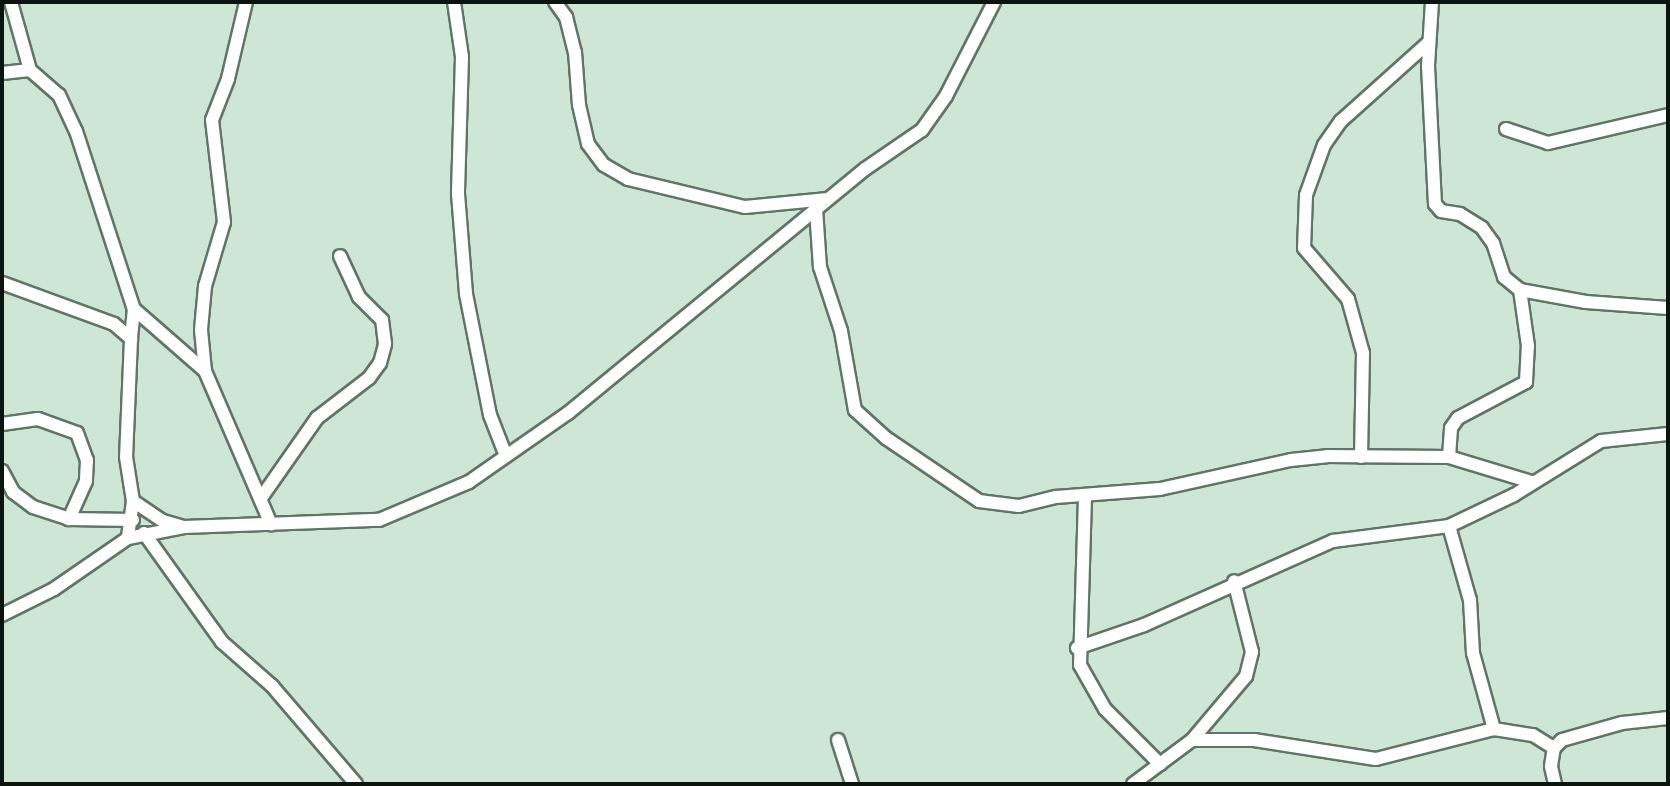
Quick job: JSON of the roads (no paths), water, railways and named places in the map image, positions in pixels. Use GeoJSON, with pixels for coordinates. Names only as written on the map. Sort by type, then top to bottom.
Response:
{"type":"FeatureCollection","features":[{"type":"Feature","properties":{"kind":"street"},"geometry":{"type":"LineString","coordinates":[[11,2],[30,70],[59,95],[76,131],[134,309],[126,457],[133,520],[128,538]]}},
{"type":"Feature","properties":{"kind":"street"},"geometry":{"type":"LineString","coordinates":[[246,2],[228,79],[212,120],[223,222],[205,286],[201,330],[205,371],[230,438],[261,498],[271,524]]}},
{"type":"Feature","properties":{"kind":"street"},"geometry":{"type":"LineString","coordinates":[[454,2],[462,57],[458,194],[466,294],[490,415],[506,456]]}},
{"type":"Feature","properties":{"kind":"street"},"geometry":{"type":"LineString","coordinates":[[555,2],[566,17],[575,52],[579,105],[589,144],[604,165],[628,179],[745,207],[828,199]]}},
{"type":"Feature","properties":{"kind":"street"},"geometry":{"type":"LineString","coordinates":[[2,615],[54,589],[128,538],[184,527],[379,520],[469,482],[568,413],[828,199],[922,130],[946,96],[994,2]]}},
{"type":"Feature","properties":{"kind":"street"},"geometry":{"type":"LineString","coordinates":[[1432,2],[1429,42],[1435,204],[1441,211],[1460,214],[1482,228],[1493,243],[1504,276],[1520,290],[1586,302],[1668,309]]}},
{"type":"Feature","properties":{"kind":"street"},"geometry":{"type":"LineString","coordinates":[[1361,457],[1363,353],[1348,299],[1304,248],[1306,195],[1324,145],[1341,121],[1429,42]]}},
{"type":"Feature","properties":{"kind":"street"},"geometry":{"type":"LineString","coordinates":[[2,74],[30,70]]}},
{"type":"Feature","properties":{"kind":"street"},"geometry":{"type":"LineString","coordinates":[[1506,129],[1548,143],[1668,116]]}},
{"type":"Feature","properties":{"kind":"street"},"geometry":{"type":"LineString","coordinates":[[816,209],[820,267],[841,331],[855,410],[886,438],[979,501],[1019,506],[1056,497],[1085,497],[1160,489],[1291,460],[1361,457],[1449,457],[1532,482]]}},
{"type":"Feature","properties":{"kind":"street"},"geometry":{"type":"LineString","coordinates":[[261,498],[317,418],[369,378],[380,363],[385,344],[382,320],[359,297],[340,256]]}},
{"type":"Feature","properties":{"kind":"street"},"geometry":{"type":"LineString","coordinates":[[2,284],[114,324],[131,340]]}},
{"type":"Feature","properties":{"kind":"street"},"geometry":{"type":"LineString","coordinates":[[1449,457],[1451,428],[1458,418],[1526,382],[1528,346],[1520,290]]}},
{"type":"Feature","properties":{"kind":"street"},"geometry":{"type":"LineString","coordinates":[[134,309],[205,371]]}},
{"type":"Feature","properties":{"kind":"street"},"geometry":{"type":"LineString","coordinates":[[2,424],[38,419],[77,433],[87,460],[86,481],[69,519]]}},
{"type":"Feature","properties":{"kind":"street"},"geometry":{"type":"LineString","coordinates":[[1077,648],[1144,625],[1234,581],[1285,565],[1333,541],[1449,526],[1532,482],[1601,441],[1668,434]]}},
{"type":"Feature","properties":{"kind":"street"},"geometry":{"type":"LineString","coordinates":[[2,471],[13,492],[33,507],[69,519],[133,520]]}},
{"type":"Feature","properties":{"kind":"street"},"geometry":{"type":"LineString","coordinates":[[1085,497],[1077,648],[1080,665],[1097,699],[1160,764]]}},
{"type":"Feature","properties":{"kind":"street"},"geometry":{"type":"LineString","coordinates":[[133,501],[163,521],[184,527]]}},
{"type":"Feature","properties":{"kind":"street"},"geometry":{"type":"LineString","coordinates":[[1449,526],[1470,600],[1473,653],[1494,729]]}},
{"type":"Feature","properties":{"kind":"street"},"geometry":{"type":"LineString","coordinates":[[144,534],[222,642],[272,686],[356,784]]}},
{"type":"Feature","properties":{"kind":"street"},"geometry":{"type":"LineString","coordinates":[[1133,784],[1192,740],[1252,663],[1234,581]]}},
{"type":"Feature","properties":{"kind":"street"},"geometry":{"type":"LineString","coordinates":[[1555,784],[1551,766],[1554,748],[1562,740],[1622,723],[1668,718]]}},
{"type":"Feature","properties":{"kind":"street"},"geometry":{"type":"LineString","coordinates":[[1192,740],[1254,740],[1376,760],[1494,729],[1533,735],[1554,748]]}},
{"type":"Feature","properties":{"kind":"street"},"geometry":{"type":"LineString","coordinates":[[838,740],[852,784]]}}]}
